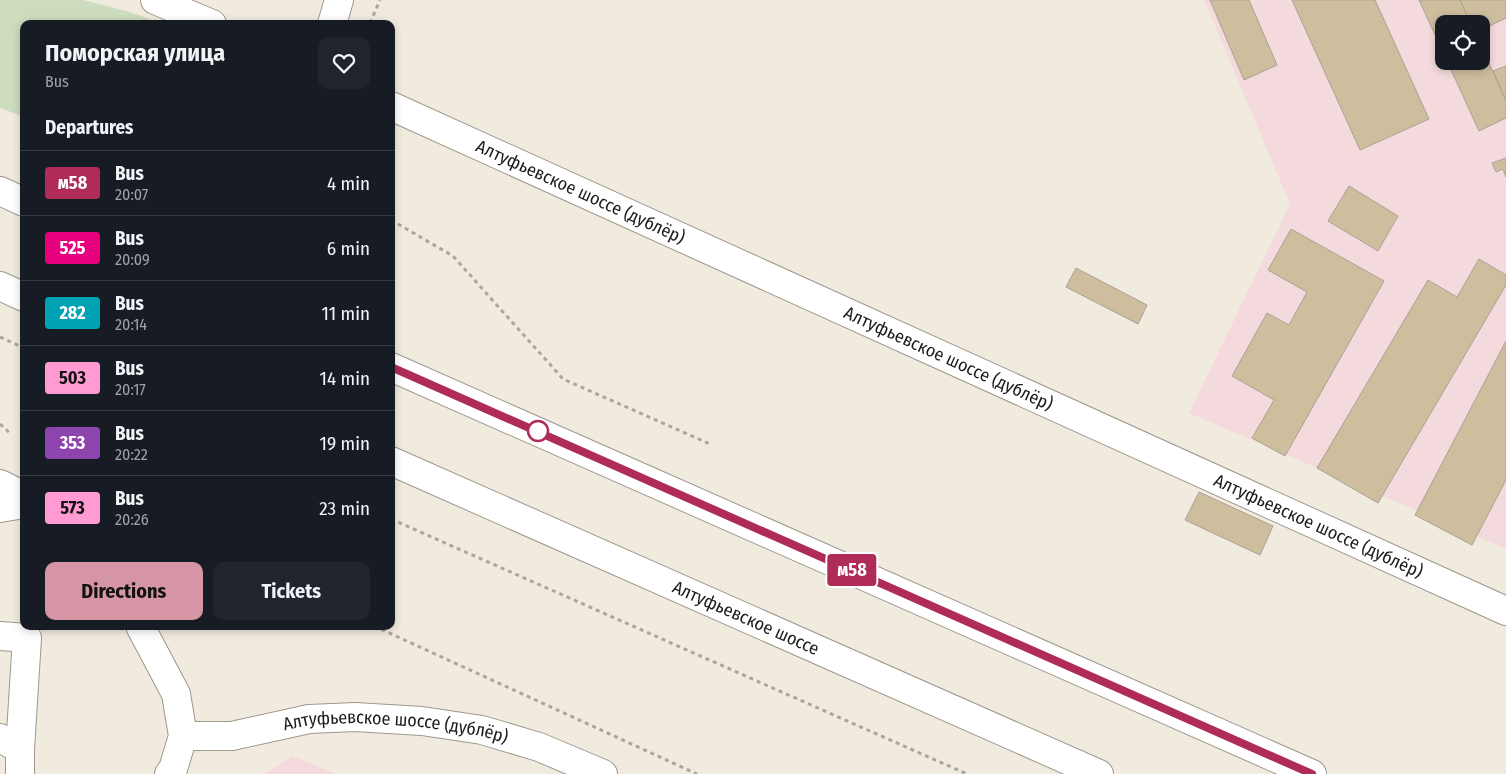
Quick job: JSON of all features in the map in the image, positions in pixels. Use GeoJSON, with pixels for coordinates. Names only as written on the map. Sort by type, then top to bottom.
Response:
{"type":"FeatureCollection","features":[{"type":"Feature","properties":{"kind":"main road"},"geometry":{"type":"LineString","coordinates":[[155,0],[200,20]]}},
{"type":"Feature","properties":{"kind":"main road"},"geometry":{"type":"LineString","coordinates":[[333,20],[339,0]]}},
{"type":"Feature","properties":{"kind":"main road","name":"Алтуфьевское шоссе (дублёр)"},"geometry":{"type":"LineString","coordinates":[[395,108],[1506,611]]}},
{"type":"Feature","properties":{"kind":"main road"},"geometry":{"type":"LineString","coordinates":[[0,191],[20,200]]}},
{"type":"Feature","properties":{"kind":"main road"},"geometry":{"type":"LineString","coordinates":[[0,286],[20,295]]}},
{"type":"Feature","properties":{"kind":"main road"},"geometry":{"type":"LineString","coordinates":[[395,369],[1312,774]]}},
{"type":"Feature","properties":{"kind":"main road","name":"Алтуфьевское шоссе"},"geometry":{"type":"LineString","coordinates":[[395,463],[1099,774]]}},
{"type":"Feature","properties":{"kind":"main road"},"geometry":{"type":"LineString","coordinates":[[0,484],[20,494]]}},
{"type":"Feature","properties":{"kind":"main road"},"geometry":{"type":"LineString","coordinates":[[0,508],[20,505]]}},
{"type":"Feature","properties":{"kind":"main road"},"geometry":{"type":"LineString","coordinates":[[142,630],[176,694],[183,736],[173,769],[169,774]]}},
{"type":"Feature","properties":{"kind":"main road"},"geometry":{"type":"LineString","coordinates":[[0,636],[27,638],[13,753]]}},
{"type":"Feature","properties":{"kind":"main road","name":"Алтуфьевское шоссе (дублёр)"},"geometry":{"type":"LineString","coordinates":[[183,736],[232,736],[309,719],[355,717],[422,721],[491,733],[539,747],[603,774]]}},
{"type":"Feature","properties":{"kind":"path"},"geometry":{"type":"LineString","coordinates":[[372,20],[380,0]]}},
{"type":"Feature","properties":{"kind":"path"},"geometry":{"type":"LineString","coordinates":[[395,222],[453,256],[563,379],[710,444]]}},
{"type":"Feature","properties":{"kind":"path"},"geometry":{"type":"LineString","coordinates":[[0,337],[20,346]]}},
{"type":"Feature","properties":{"kind":"path"},"geometry":{"type":"LineString","coordinates":[[0,424],[11,434]]}},
{"type":"Feature","properties":{"kind":"path"},"geometry":{"type":"LineString","coordinates":[[395,521],[967,774]]}},
{"type":"Feature","properties":{"kind":"path"},"geometry":{"type":"LineString","coordinates":[[383,630],[697,774]]}},
{"type":"Feature","properties":{"kind":"shaded area"},"geometry":{"type":"Polygon","coordinates":[[[1204,0],[1506,0],[1506,549],[1189,413],[1290,204],[1204,0]]]}},
{"type":"Feature","properties":{"kind":"shaded area"},"geometry":{"type":"Polygon","coordinates":[[[292,756],[336,774],[265,774],[292,756]]]}},
{"type":"Feature","properties":{"kind":"green space"},"geometry":{"type":"Polygon","coordinates":[[[0,0],[83,0],[130,12],[152,20],[20,20],[20,116],[0,108],[0,0]]]}},
{"type":"Feature","properties":{"kind":"building"},"geometry":{"type":"Polygon","coordinates":[[[1210,0],[1249,0],[1277,65],[1244,80],[1210,0]]]}},
{"type":"Feature","properties":{"kind":"building"},"geometry":{"type":"Polygon","coordinates":[[[1292,0],[1375,0],[1429,119],[1360,150],[1292,0]]]}},
{"type":"Feature","properties":{"kind":"building"},"geometry":{"type":"Polygon","coordinates":[[[1419,0],[1460,0],[1467,15],[1435,15],[1435,35],[1419,0]]]}},
{"type":"Feature","properties":{"kind":"building"},"geometry":{"type":"Polygon","coordinates":[[[1460,0],[1506,0],[1506,18],[1490,26],[1490,15],[1467,15],[1460,0]]]}},
{"type":"Feature","properties":{"kind":"building"},"geometry":{"type":"Polygon","coordinates":[[[1490,65],[1506,100],[1506,118],[1479,131],[1451,70],[1490,70],[1490,65]]]}},
{"type":"Feature","properties":{"kind":"building"},"geometry":{"type":"Polygon","coordinates":[[[1506,66],[1506,100],[1493,71],[1506,66]]]}},
{"type":"Feature","properties":{"kind":"building"},"geometry":{"type":"Polygon","coordinates":[[[1506,158],[1506,177],[1503,169],[1496,172],[1492,163],[1506,158]]]}},
{"type":"Feature","properties":{"kind":"building"},"geometry":{"type":"Polygon","coordinates":[[[1349,186],[1398,216],[1378,251],[1328,221],[1349,186]]]}},
{"type":"Feature","properties":{"kind":"building"},"geometry":{"type":"Polygon","coordinates":[[[1291,229],[1384,281],[1285,456],[1252,438],[1274,400],[1232,376],[1267,313],[1289,325],[1307,292],[1268,270],[1291,229]]]}},
{"type":"Feature","properties":{"kind":"building"},"geometry":{"type":"Polygon","coordinates":[[[1479,259],[1506,275],[1506,285],[1378,503],[1317,468],[1428,280],[1457,297],[1479,259]]]}},
{"type":"Feature","properties":{"kind":"building"},"geometry":{"type":"Polygon","coordinates":[[[1076,268],[1147,305],[1138,324],[1066,287],[1076,268]]]}},
{"type":"Feature","properties":{"kind":"building"},"geometry":{"type":"Polygon","coordinates":[[[1506,341],[1506,480],[1472,545],[1415,515],[1506,341]]]}},
{"type":"Feature","properties":{"kind":"building"},"geometry":{"type":"Polygon","coordinates":[[[1199,492],[1273,526],[1260,555],[1185,520],[1199,492]]]}},
{"type":"Feature","properties":{"kind":"bus line","name":"м58"},"geometry":{"type":"LineString","coordinates":[[395,369],[1312,774]]}}]}
